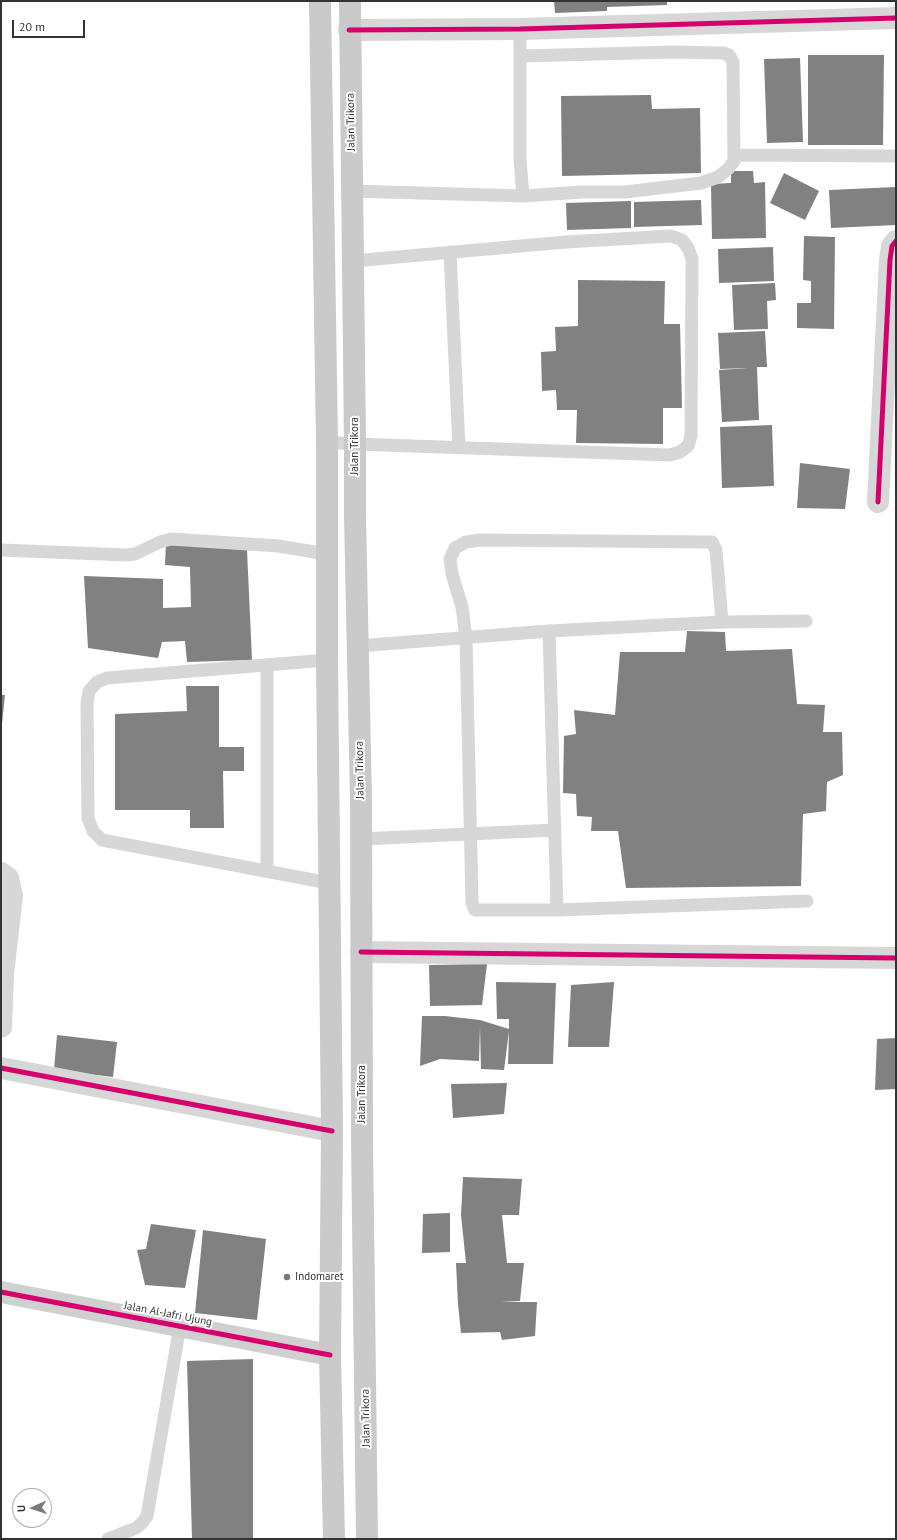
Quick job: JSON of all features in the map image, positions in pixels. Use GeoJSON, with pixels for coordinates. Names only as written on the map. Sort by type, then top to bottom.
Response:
{"type":"FeatureCollection","features":[{"type":"Feature","properties":{"kind":"main road"},"geometry":{"type":"LineString","coordinates":[[320,1],[327,442],[327,660],[332,1131],[330,1355],[334,1539]]}},
{"type":"Feature","properties":{"kind":"main road","name":"Jalan Trikora"},"geometry":{"type":"LineString","coordinates":[[350,1],[349,30],[355,516],[361,839],[367,1539]]}},
{"type":"Feature","properties":{"kind":"street"},"geometry":{"type":"LineString","coordinates":[[349,30],[520,29],[884,13]]}},
{"type":"Feature","properties":{"kind":"street"},"geometry":{"type":"LineString","coordinates":[[878,502],[890,260],[892,246],[896,241]]}},
{"type":"Feature","properties":{"kind":"street"},"geometry":{"type":"LineString","coordinates":[[1,873],[8,878],[12,896],[3,974],[1,1027]]}},
{"type":"Feature","properties":{"kind":"street"},"geometry":{"type":"LineString","coordinates":[[362,952],[896,958]]}},
{"type":"Feature","properties":{"kind":"street"},"geometry":{"type":"LineString","coordinates":[[1,1068],[332,1131]]}},
{"type":"Feature","properties":{"kind":"street","name":"Jalan Al-Jafri Ujung"},"geometry":{"type":"LineString","coordinates":[[1,1292],[330,1355]]}},
{"type":"Feature","properties":{"kind":"lane"},"geometry":{"type":"LineString","coordinates":[[520,29],[520,160],[523,196]]}},
{"type":"Feature","properties":{"kind":"lane"},"geometry":{"type":"LineString","coordinates":[[351,191],[523,196],[582,192],[625,192],[700,183],[718,177],[728,169],[734,161],[733,62],[729,55],[723,53],[674,52],[520,56]]}},
{"type":"Feature","properties":{"kind":"lane"},"geometry":{"type":"LineString","coordinates":[[735,155],[896,156]]}},
{"type":"Feature","properties":{"kind":"lane"},"geometry":{"type":"LineString","coordinates":[[327,442],[670,455],[680,452],[688,446],[691,436],[692,259],[688,248],[682,240],[672,236],[566,242],[353,261]]}},
{"type":"Feature","properties":{"kind":"lane"},"geometry":{"type":"LineString","coordinates":[[450,252],[459,448]]}},
{"type":"Feature","properties":{"kind":"lane"},"geometry":{"type":"LineString","coordinates":[[1,550],[126,556],[135,554],[160,542],[171,539],[278,546],[327,554]]}},
{"type":"Feature","properties":{"kind":"lane"},"geometry":{"type":"LineString","coordinates":[[722,622],[716,550],[712,542],[480,540],[466,542],[455,548],[450,559],[452,574],[462,608],[466,638],[472,903],[475,910],[557,910],[807,901]]}},
{"type":"Feature","properties":{"kind":"lane"},"geometry":{"type":"LineString","coordinates":[[358,646],[549,631],[722,622],[806,621]]}},
{"type":"Feature","properties":{"kind":"lane"},"geometry":{"type":"LineString","coordinates":[[549,631],[557,910]]}},
{"type":"Feature","properties":{"kind":"lane"},"geometry":{"type":"LineString","coordinates":[[327,660],[107,678],[97,682],[89,691],[87,704],[88,818],[92,831],[102,840],[329,883]]}},
{"type":"Feature","properties":{"kind":"lane"},"geometry":{"type":"LineString","coordinates":[[267,665],[267,871]]}},
{"type":"Feature","properties":{"kind":"lane"},"geometry":{"type":"LineString","coordinates":[[361,839],[555,830]]}},
{"type":"Feature","properties":{"kind":"lane"},"geometry":{"type":"LineString","coordinates":[[108,1539],[136,1528],[147,1516],[180,1326]]}},
{"type":"Feature","properties":{"kind":"building"},"geometry":{"type":"Polygon","coordinates":[[[554,1],[667,1],[667,5],[607,7],[607,11],[555,13],[554,1]]]}},
{"type":"Feature","properties":{"kind":"building"},"geometry":{"type":"Polygon","coordinates":[[[808,55],[884,55],[883,145],[808,145],[808,55]]]}},
{"type":"Feature","properties":{"kind":"building"},"geometry":{"type":"Polygon","coordinates":[[[800,58],[803,142],[767,143],[764,59],[800,58]]]}},
{"type":"Feature","properties":{"kind":"building"},"geometry":{"type":"Polygon","coordinates":[[[651,95],[652,109],[700,108],[701,173],[562,176],[561,96],[651,95]]]}},
{"type":"Feature","properties":{"kind":"building"},"geometry":{"type":"Polygon","coordinates":[[[731,171],[753,171],[754,183],[765,182],[766,238],[712,239],[711,184],[731,183],[731,171]]]}},
{"type":"Feature","properties":{"kind":"building"},"geometry":{"type":"Polygon","coordinates":[[[784,173],[819,191],[805,220],[770,203],[784,173]]]}},
{"type":"Feature","properties":{"kind":"building"},"geometry":{"type":"Polygon","coordinates":[[[896,187],[896,225],[831,228],[829,190],[896,187]]]}},
{"type":"Feature","properties":{"kind":"building"},"geometry":{"type":"Polygon","coordinates":[[[701,200],[702,225],[634,227],[634,202],[701,200]]]}},
{"type":"Feature","properties":{"kind":"building"},"geometry":{"type":"Polygon","coordinates":[[[631,201],[631,228],[567,230],[566,203],[631,201]]]}},
{"type":"Feature","properties":{"kind":"building"},"geometry":{"type":"Polygon","coordinates":[[[804,236],[835,237],[834,329],[797,328],[797,303],[811,303],[811,281],[803,280],[804,236]]]}},
{"type":"Feature","properties":{"kind":"building"},"geometry":{"type":"Polygon","coordinates":[[[773,247],[774,281],[719,283],[718,249],[773,247]]]}},
{"type":"Feature","properties":{"kind":"building"},"geometry":{"type":"Polygon","coordinates":[[[578,280],[665,281],[664,324],[680,324],[682,408],[663,408],[663,444],[576,443],[577,410],[557,410],[556,390],[542,391],[541,352],[556,351],[555,327],[578,326],[578,280]]]}},
{"type":"Feature","properties":{"kind":"building"},"geometry":{"type":"Polygon","coordinates":[[[775,283],[776,300],[767,301],[768,329],[734,330],[732,285],[775,283]]]}},
{"type":"Feature","properties":{"kind":"building"},"geometry":{"type":"Polygon","coordinates":[[[765,331],[767,367],[757,367],[759,420],[722,422],[719,370],[748,368],[720,369],[718,333],[765,331]]]}},
{"type":"Feature","properties":{"kind":"building"},"geometry":{"type":"Polygon","coordinates":[[[772,425],[774,486],[722,488],[720,427],[772,425]]]}},
{"type":"Feature","properties":{"kind":"building"},"geometry":{"type":"Polygon","coordinates":[[[800,463],[850,469],[845,509],[797,508],[800,463]]]}},
{"type":"Feature","properties":{"kind":"building"},"geometry":{"type":"Polygon","coordinates":[[[166,542],[247,550],[252,660],[187,662],[185,641],[162,642],[158,658],[88,648],[84,576],[163,579],[163,608],[191,607],[190,567],[165,565],[166,542]]]}},
{"type":"Feature","properties":{"kind":"building"},"geometry":{"type":"Polygon","coordinates":[[[687,631],[725,632],[726,651],[792,649],[797,704],[825,705],[823,732],[842,732],[843,775],[827,782],[826,811],[803,814],[801,886],[626,888],[618,831],[591,831],[592,817],[577,816],[576,794],[563,793],[564,736],[576,734],[574,710],[615,715],[620,652],[685,652],[687,631]]]}},
{"type":"Feature","properties":{"kind":"building"},"geometry":{"type":"Polygon","coordinates":[[[186,686],[219,686],[219,747],[244,747],[244,771],[223,771],[224,828],[190,828],[190,810],[115,810],[115,714],[187,711],[186,686]]]}},
{"type":"Feature","properties":{"kind":"building"},"geometry":{"type":"Polygon","coordinates":[[[1,695],[5,695],[2,724],[1,724],[1,695]]]}},
{"type":"Feature","properties":{"kind":"building"},"geometry":{"type":"Polygon","coordinates":[[[487,964],[482,1005],[430,1006],[429,965],[487,964]]]}},
{"type":"Feature","properties":{"kind":"building"},"geometry":{"type":"Polygon","coordinates":[[[496,982],[556,983],[553,1064],[508,1064],[509,1031],[504,1070],[481,1069],[480,1027],[479,1061],[440,1059],[420,1066],[422,1016],[445,1016],[480,1020],[509,1029],[509,1019],[497,1019],[496,982]]]}},
{"type":"Feature","properties":{"kind":"building"},"geometry":{"type":"Polygon","coordinates":[[[614,982],[609,1047],[568,1047],[571,985],[614,982]]]}},
{"type":"Feature","properties":{"kind":"building"},"geometry":{"type":"Polygon","coordinates":[[[57,1035],[117,1042],[113,1077],[54,1070],[57,1035]]]}},
{"type":"Feature","properties":{"kind":"building"},"geometry":{"type":"Polygon","coordinates":[[[896,1038],[896,1089],[875,1090],[877,1039],[896,1038]]]}},
{"type":"Feature","properties":{"kind":"building"},"geometry":{"type":"Polygon","coordinates":[[[507,1083],[504,1114],[453,1118],[451,1084],[507,1083]]]}},
{"type":"Feature","properties":{"kind":"building"},"geometry":{"type":"Polygon","coordinates":[[[463,1177],[522,1179],[519,1215],[502,1215],[507,1263],[524,1263],[520,1301],[501,1302],[537,1302],[535,1336],[502,1340],[500,1332],[461,1333],[456,1263],[466,1263],[461,1215],[463,1177]]]}},
{"type":"Feature","properties":{"kind":"building"},"geometry":{"type":"Polygon","coordinates":[[[450,1213],[450,1252],[422,1253],[423,1214],[450,1213]]]}},
{"type":"Feature","properties":{"kind":"building"},"geometry":{"type":"Polygon","coordinates":[[[151,1224],[196,1230],[185,1288],[145,1285],[137,1250],[146,1249],[151,1224]]]}},
{"type":"Feature","properties":{"kind":"building"},"geometry":{"type":"Polygon","coordinates":[[[203,1230],[266,1239],[257,1320],[195,1313],[203,1230]]]}},
{"type":"Feature","properties":{"kind":"building"},"geometry":{"type":"Polygon","coordinates":[[[253,1359],[253,1539],[192,1539],[187,1361],[253,1359]]]}},
{"type":"Feature","properties":{"kind":"cycle path"},"geometry":{"type":"LineString","coordinates":[[349,30],[520,29],[896,18]]}},
{"type":"Feature","properties":{"kind":"cycle path"},"geometry":{"type":"LineString","coordinates":[[878,502],[890,260],[892,246],[896,241]]}},
{"type":"Feature","properties":{"kind":"cycle path"},"geometry":{"type":"LineString","coordinates":[[361,952],[896,958]]}},
{"type":"Feature","properties":{"kind":"cycle path"},"geometry":{"type":"LineString","coordinates":[[1,1068],[332,1131]]}},
{"type":"Feature","properties":{"kind":"cycle path"},"geometry":{"type":"LineString","coordinates":[[1,1292],[330,1355]]}},
{"type":"Feature","properties":{"kind":"place","name":"Indomaret"},"geometry":{"type":"Point","coordinates":[287,1277]}}]}
